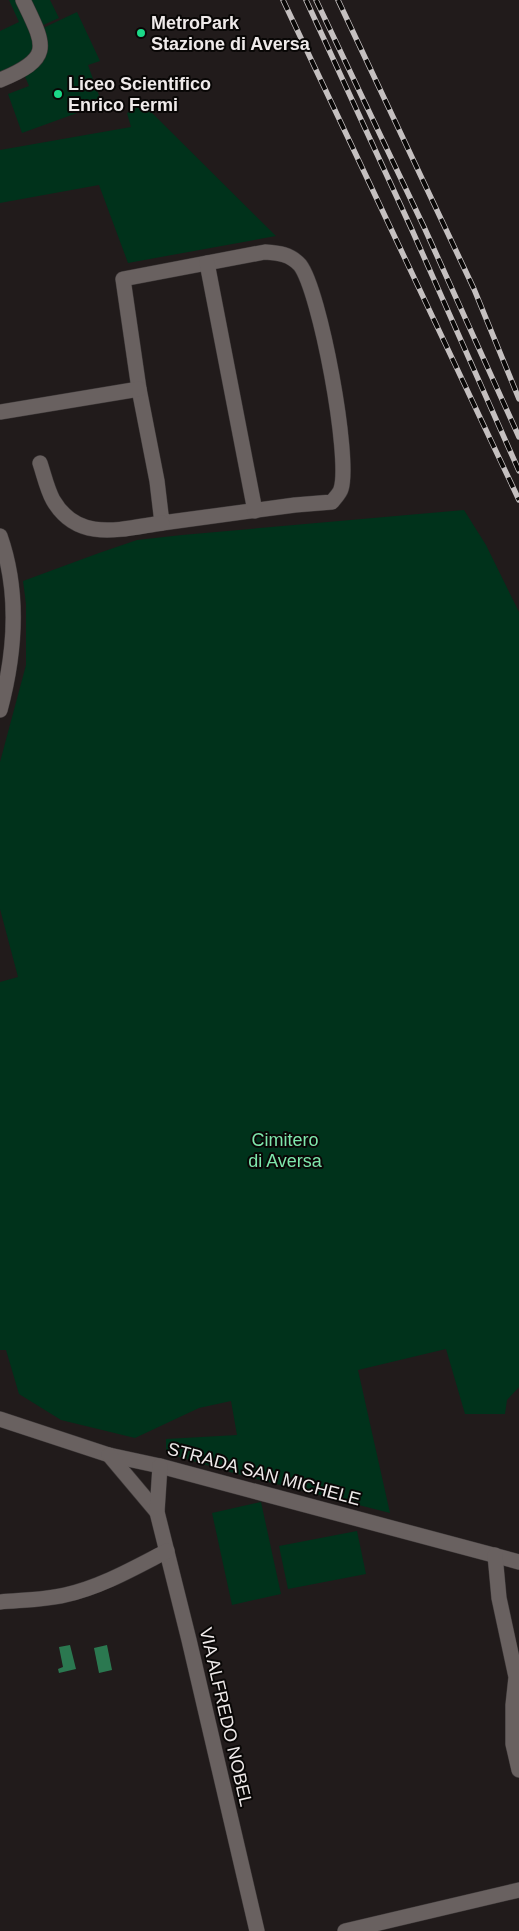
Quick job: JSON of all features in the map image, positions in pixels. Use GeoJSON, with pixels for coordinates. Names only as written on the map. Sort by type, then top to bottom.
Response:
{"type":"FeatureCollection","features":[{"type":"Feature","properties":{"kind":"street"},"geometry":{"type":"LineString","coordinates":[[0,80],[36,60],[40,52],[41,42],[38,33],[22,0]]}},
{"type":"Feature","properties":{"kind":"street"},"geometry":{"type":"LineString","coordinates":[[40,463],[53,500],[70,520],[88,529],[115,530],[295,505],[332,502],[341,490],[344,457],[333,378],[313,296],[300,266],[283,253],[265,252],[123,279],[139,388],[157,481],[162,523]]}},
{"type":"Feature","properties":{"kind":"street"},"geometry":{"type":"LineString","coordinates":[[207,263],[256,511]]}},
{"type":"Feature","properties":{"kind":"street"},"geometry":{"type":"LineString","coordinates":[[0,412],[139,388]]}},
{"type":"Feature","properties":{"kind":"street"},"geometry":{"type":"LineString","coordinates":[[0,536],[14,637],[8,677],[0,710]]}},
{"type":"Feature","properties":{"kind":"street","name":"STRADA SAN MICHELE"},"geometry":{"type":"LineString","coordinates":[[0,1418],[109,1455],[160,1466],[519,1562]]}},
{"type":"Feature","properties":{"kind":"street","name":"VIA ALFREDO NOBEL"},"geometry":{"type":"LineString","coordinates":[[109,1455],[157,1512]]}},
{"type":"Feature","properties":{"kind":"street","name":"VIA ALFREDO NOBEL"},"geometry":{"type":"LineString","coordinates":[[160,1466],[157,1512],[190,1640],[257,1931]]}},
{"type":"Feature","properties":{"kind":"street"},"geometry":{"type":"LineString","coordinates":[[0,1602],[64,1596],[85,1590],[110,1580],[166,1551]]}},
{"type":"Feature","properties":{"kind":"street"},"geometry":{"type":"LineString","coordinates":[[495,1555],[499,1598],[516,1677],[513,1705],[513,1744],[519,1770]]}},
{"type":"Feature","properties":{"kind":"street"},"geometry":{"type":"LineString","coordinates":[[345,1931],[519,1890]]}},
{"type":"Feature","properties":{"kind":"green space"},"geometry":{"type":"Polygon","coordinates":[[[9,0],[19,0],[37,51],[0,76],[0,31],[19,22],[9,0]]]}},
{"type":"Feature","properties":{"kind":"green space"},"geometry":{"type":"Polygon","coordinates":[[[29,0],[50,0],[59,18],[41,26],[29,0]]]}},
{"type":"Feature","properties":{"kind":"green space"},"geometry":{"type":"Polygon","coordinates":[[[77,12],[100,61],[88,65],[102,104],[22,133],[8,94],[29,86],[23,72],[38,62],[39,30],[77,12]]]}},
{"type":"Feature","properties":{"kind":"green space"},"geometry":{"type":"Polygon","coordinates":[[[143,104],[276,236],[128,263],[99,185],[0,203],[0,150],[131,127],[127,113],[143,104]]]}},
{"type":"Feature","properties":{"kind":"green space","name":"Cimitero di Aversa"},"geometry":{"type":"Polygon","coordinates":[[[464,510],[486,545],[519,612],[519,1387],[507,1400],[505,1414],[465,1414],[446,1349],[358,1370],[390,1513],[230,1472],[166,1453],[166,1439],[237,1435],[231,1401],[199,1408],[135,1438],[61,1420],[19,1394],[6,1350],[0,1350],[0,982],[18,977],[0,909],[0,762],[26,665],[26,604],[23,581],[137,540],[464,510]]]}},
{"type":"Feature","properties":{"kind":"green space"},"geometry":{"type":"Polygon","coordinates":[[[261,1502],[281,1594],[232,1605],[212,1513],[261,1502]]]}},
{"type":"Feature","properties":{"kind":"green space"},"geometry":{"type":"Polygon","coordinates":[[[357,1531],[366,1574],[288,1589],[279,1546],[357,1531]]]}},
{"type":"Feature","properties":{"kind":"shaded area"},"geometry":{"type":"Polygon","coordinates":[[[70,1645],[76,1669],[59,1673],[58,1669],[63,1667],[59,1647],[70,1645]]]}},
{"type":"Feature","properties":{"kind":"shaded area"},"geometry":{"type":"Polygon","coordinates":[[[107,1645],[112,1670],[99,1673],[94,1648],[107,1645]]]}},
{"type":"Feature","properties":{"kind":"railway"},"geometry":{"type":"LineString","coordinates":[[283,0],[519,500]]}},
{"type":"Feature","properties":{"kind":"railway"},"geometry":{"type":"LineString","coordinates":[[306,0],[412,230],[519,471]]}},
{"type":"Feature","properties":{"kind":"railway"},"geometry":{"type":"LineString","coordinates":[[316,0],[424,227],[519,437]]}},
{"type":"Feature","properties":{"kind":"railway"},"geometry":{"type":"LineString","coordinates":[[338,0],[474,289],[519,399]]}},
{"type":"Feature","properties":{"kind":"place","name":"MetroPark Stazione di Aversa"},"geometry":{"type":"Point","coordinates":[141,33]}},
{"type":"Feature","properties":{"kind":"place","name":"Liceo Scientifico Enrico Fermi"},"geometry":{"type":"Point","coordinates":[58,94]}}]}
